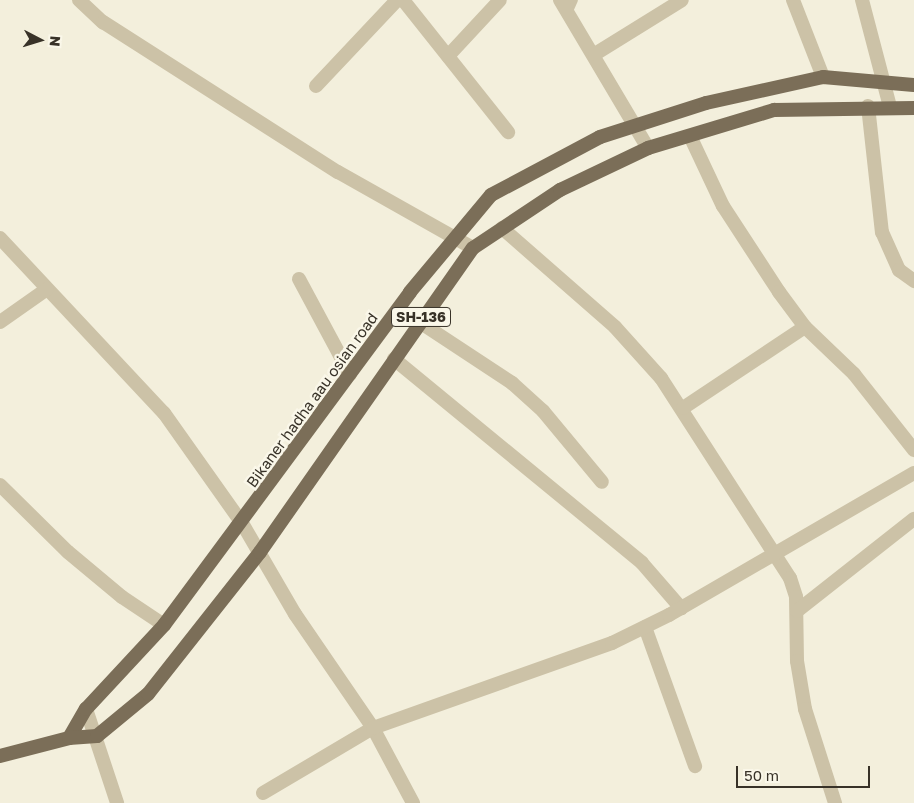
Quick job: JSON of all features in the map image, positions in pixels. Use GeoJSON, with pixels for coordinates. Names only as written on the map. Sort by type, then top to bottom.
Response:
{"type":"FeatureCollection","features":[{"type":"Feature","properties":{"kind":"main road","name":"Bikaner hadha aau osian road"},"geometry":{"type":"LineString","coordinates":[[69,738],[86,709],[164,625],[242,523],[455,234],[491,195],[600,138],[706,103],[823,77],[914,85]]}},
{"type":"Feature","properties":{"kind":"main road","name":"SH-136"},"geometry":{"type":"LineString","coordinates":[[98,736],[148,694],[260,552],[394,359],[418,321],[473,248],[560,190],[648,148],[774,110],[868,106],[914,108]]}},
{"type":"Feature","properties":{"kind":"main road"},"geometry":{"type":"LineString","coordinates":[[0,756],[69,738],[98,736]]}},
{"type":"Feature","properties":{"kind":"street"},"geometry":{"type":"LineString","coordinates":[[79,0],[103,22],[338,172],[455,234],[473,248]]}},
{"type":"Feature","properties":{"kind":"street"},"geometry":{"type":"LineString","coordinates":[[316,86],[396,0]]}},
{"type":"Feature","properties":{"kind":"street"},"geometry":{"type":"LineString","coordinates":[[404,0],[508,132]]}},
{"type":"Feature","properties":{"kind":"street"},"geometry":{"type":"LineString","coordinates":[[448,56],[500,0]]}},
{"type":"Feature","properties":{"kind":"street"},"geometry":{"type":"LineString","coordinates":[[560,0],[571,6],[595,54],[648,148]]}},
{"type":"Feature","properties":{"kind":"street"},"geometry":{"type":"LineString","coordinates":[[595,54],[682,0]]}},
{"type":"Feature","properties":{"kind":"street"},"geometry":{"type":"LineString","coordinates":[[793,0],[823,77]]}},
{"type":"Feature","properties":{"kind":"street"},"geometry":{"type":"LineString","coordinates":[[862,0],[886,82],[890,107]]}},
{"type":"Feature","properties":{"kind":"street"},"geometry":{"type":"LineString","coordinates":[[868,106],[882,232],[899,270],[914,281]]}},
{"type":"Feature","properties":{"kind":"street"},"geometry":{"type":"LineString","coordinates":[[690,136],[724,206],[805,327],[854,374],[914,450]]}},
{"type":"Feature","properties":{"kind":"street"},"geometry":{"type":"LineString","coordinates":[[502,228],[615,327],[683,408],[790,578],[797,611],[797,661],[805,708],[836,803]]}},
{"type":"Feature","properties":{"kind":"street"},"geometry":{"type":"LineString","coordinates":[[0,238],[164,413],[242,523],[295,614],[374,728],[413,803]]}},
{"type":"Feature","properties":{"kind":"street"},"geometry":{"type":"LineString","coordinates":[[299,279],[350,374]]}},
{"type":"Feature","properties":{"kind":"street"},"geometry":{"type":"LineString","coordinates":[[0,322],[48,288]]}},
{"type":"Feature","properties":{"kind":"street"},"geometry":{"type":"LineString","coordinates":[[418,321],[512,383],[543,411],[602,482]]}},
{"type":"Feature","properties":{"kind":"street"},"geometry":{"type":"LineString","coordinates":[[683,408],[805,327]]}},
{"type":"Feature","properties":{"kind":"street"},"geometry":{"type":"LineString","coordinates":[[394,359],[642,563],[681,608]]}},
{"type":"Feature","properties":{"kind":"street"},"geometry":{"type":"LineString","coordinates":[[263,793],[374,728],[612,643],[681,608],[776,555],[914,473]]}},
{"type":"Feature","properties":{"kind":"street"},"geometry":{"type":"LineString","coordinates":[[0,485],[82,563],[164,625]]}},
{"type":"Feature","properties":{"kind":"street"},"geometry":{"type":"LineString","coordinates":[[797,611],[914,519]]}},
{"type":"Feature","properties":{"kind":"street"},"geometry":{"type":"LineString","coordinates":[[645,626],[695,766]]}},
{"type":"Feature","properties":{"kind":"street"},"geometry":{"type":"LineString","coordinates":[[86,709],[98,736],[118,803]]}}]}
